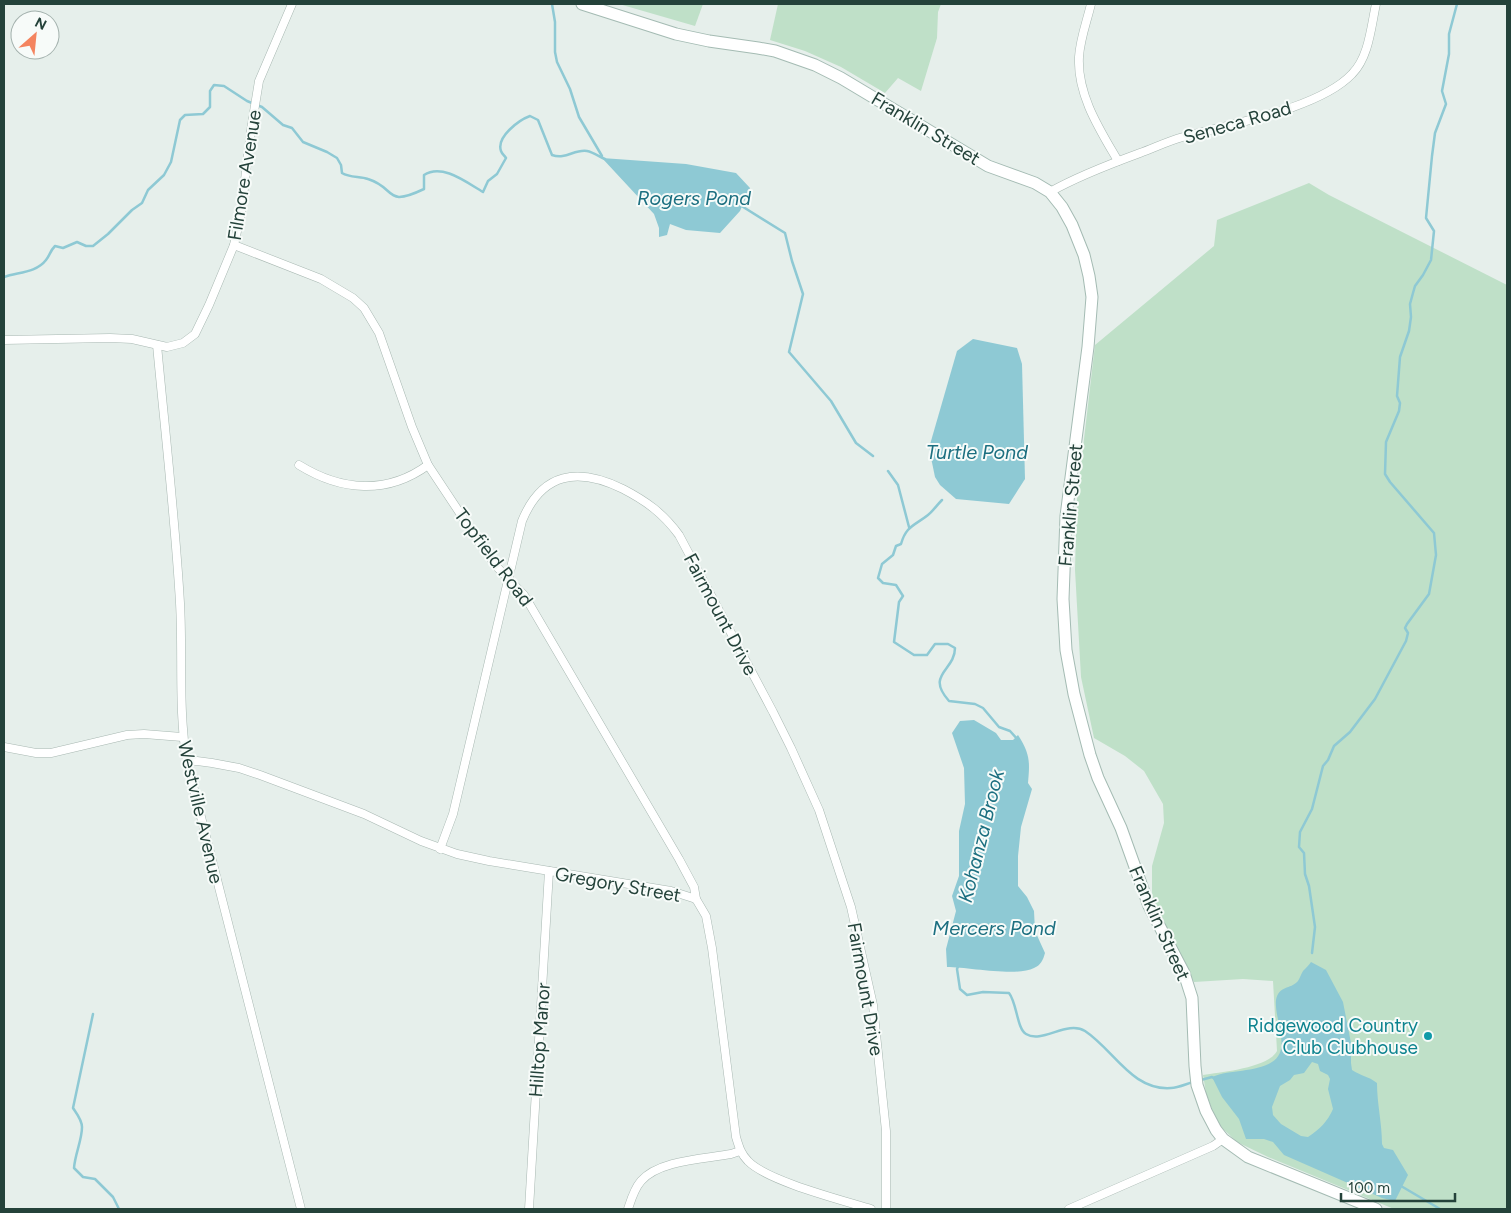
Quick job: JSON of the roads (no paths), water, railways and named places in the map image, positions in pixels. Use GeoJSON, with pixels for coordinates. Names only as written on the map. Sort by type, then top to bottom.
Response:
{"type":"FeatureCollection","features":[{"type":"Feature","properties":{"kind":"main road","name":"Franklin Street"},"geometry":{"type":"LineString","coordinates":[[582,4],[676,34],[758,48],[803,60],[841,78],[988,166],[1034,183],[1050,192],[1067,214],[1079,241],[1087,267],[1092,297],[1088,347],[1066,516],[1063,599],[1066,650],[1081,726],[1095,770],[1122,828],[1149,906],[1184,973],[1192,998],[1197,1082],[1211,1122],[1223,1139],[1248,1157],[1376,1209]]}},
{"type":"Feature","properties":{"kind":"street","name":"Filmore Avenue"},"geometry":{"type":"LineString","coordinates":[[4,340],[110,338],[132,339],[167,347],[176,346],[189,340],[195,334],[234,245],[241,213],[255,104],[263,70],[292,4]]}},
{"type":"Feature","properties":{"kind":"street"},"geometry":{"type":"LineString","coordinates":[[1091,4],[1081,44],[1079,58],[1080,75],[1090,108],[1118,161]]}},
{"type":"Feature","properties":{"kind":"street","name":"Seneca Road"},"geometry":{"type":"LineString","coordinates":[[1050,192],[1118,161],[1181,137],[1239,124],[1320,96],[1341,84],[1359,65],[1369,37],[1376,4]]}},
{"type":"Feature","properties":{"kind":"street","name":"Topfield Road"},"geometry":{"type":"LineString","coordinates":[[234,245],[321,279],[353,298],[364,308],[379,333],[412,428],[428,465],[497,567],[524,595],[669,842],[694,887],[696,900]]}},
{"type":"Feature","properties":{"kind":"street","name":"Westville Avenue"},"geometry":{"type":"LineString","coordinates":[[157,345],[174,505],[182,635],[182,737],[186,762],[302,1209]]}},
{"type":"Feature","properties":{"kind":"street"},"geometry":{"type":"LineString","coordinates":[[299,465],[314,475],[334,482],[350,486],[367,487],[405,479],[428,465]]}},
{"type":"Feature","properties":{"kind":"street","name":"Fairmount Drive"},"geometry":{"type":"LineString","coordinates":[[440,849],[452,814],[522,521],[527,508],[551,482],[562,478],[573,475],[583,476],[612,484],[639,498],[660,512],[679,535],[773,712],[819,810],[851,906],[874,1015],[886,1131],[886,1209]]}},
{"type":"Feature","properties":{"kind":"street"},"geometry":{"type":"LineString","coordinates":[[4,747],[36,753],[51,753],[127,735],[144,734],[182,737]]}},
{"type":"Feature","properties":{"kind":"street","name":"Gregory Street"},"geometry":{"type":"LineString","coordinates":[[186,762],[212,763],[239,768],[260,775],[364,814],[440,849],[489,861],[671,891],[696,900],[706,916],[712,948],[736,1137],[740,1151]]}},
{"type":"Feature","properties":{"kind":"street","name":"Hilltop Manor"},"geometry":{"type":"LineString","coordinates":[[529,1209],[549,871]]}},
{"type":"Feature","properties":{"kind":"street"},"geometry":{"type":"LineString","coordinates":[[1069,1209],[1213,1146],[1223,1139]]}},
{"type":"Feature","properties":{"kind":"street"},"geometry":{"type":"LineString","coordinates":[[628,1209],[636,1189],[649,1174],[671,1164],[740,1151],[749,1163],[768,1174],[870,1209]]}},
{"type":"Feature","properties":{"kind":"water","name":"Rogers Pond"},"geometry":{"type":"Polygon","coordinates":[[[602,158],[686,164],[736,173],[750,188],[740,211],[720,233],[686,230],[670,224],[667,235],[659,237],[659,228],[654,214],[602,158]]]}},
{"type":"Feature","properties":{"kind":"water","name":"Turtle Pond"},"geometry":{"type":"Polygon","coordinates":[[[973,339],[1017,348],[1022,364],[1025,479],[1009,504],[956,499],[940,485],[935,477],[929,448],[957,351],[973,339]]]}},
{"type":"Feature","properties":{"kind":"water","name":"Mercers Pond"},"geometry":{"type":"Polygon","coordinates":[[[974,720],[996,733],[1001,740],[1013,740],[1018,735],[1025,747],[1028,758],[1028,783],[1032,789],[1021,827],[1018,856],[1018,886],[1027,897],[1034,911],[1035,931],[1045,953],[1038,965],[1026,971],[1005,972],[947,967],[946,949],[956,911],[952,896],[959,876],[959,831],[965,804],[964,768],[952,733],[960,721],[974,720]]]}},
{"type":"Feature","properties":{"kind":"water"},"geometry":{"type":"Polygon","coordinates":[[[1311,962],[1326,970],[1343,1002],[1351,1043],[1352,1070],[1377,1083],[1382,1144],[1384,1148],[1393,1150],[1408,1175],[1395,1201],[1382,1198],[1284,1155],[1273,1142],[1264,1139],[1246,1139],[1239,1119],[1222,1097],[1212,1077],[1258,1068],[1278,1057],[1282,1042],[1276,1008],[1277,995],[1282,990],[1295,984],[1311,962]],[[1312,1062],[1304,1073],[1294,1075],[1280,1086],[1272,1107],[1273,1115],[1281,1124],[1301,1136],[1308,1137],[1316,1131],[1326,1121],[1333,1109],[1328,1089],[1330,1079],[1328,1075],[1320,1071],[1318,1064],[1312,1062]]]}},
{"type":"Feature","properties":{"kind":"waterway"},"geometry":{"type":"LineString","coordinates":[[552,4],[557,62],[570,89],[579,117],[602,156]]}},
{"type":"Feature","properties":{"kind":"waterway"},"geometry":{"type":"LineString","coordinates":[[1312,953],[1315,927],[1309,886],[1305,874],[1304,853],[1299,847],[1300,832],[1312,809],[1323,766],[1334,746],[1350,732],[1375,699],[1406,641],[1408,633],[1405,628],[1429,594],[1436,555],[1434,533],[1385,474],[1386,442],[1399,411],[1400,403],[1397,396],[1400,357],[1409,331],[1410,304],[1415,286],[1431,260],[1434,231],[1426,218],[1432,156],[1435,133],[1446,104],[1442,91],[1449,54],[1449,34],[1457,4]]}},
{"type":"Feature","properties":{"kind":"waterway","name":"Kohanza Brook"},"geometry":{"type":"LineString","coordinates":[[4,277],[27,272],[42,264],[55,246],[63,248],[77,242],[86,246],[93,246],[142,203],[148,190],[164,175],[171,162],[180,120],[185,115],[203,114],[210,107],[210,91],[214,85],[224,86],[247,101],[262,107],[283,125],[292,128],[303,142],[337,158],[341,165],[342,173],[348,176],[365,178],[377,183],[396,197],[402,197],[424,189],[424,175],[438,171],[454,175],[483,192],[488,181],[497,174],[506,158],[501,152],[500,146],[505,135],[520,121],[530,116],[538,120],[552,155],[562,156],[578,151],[587,151],[605,159]]}},
{"type":"Feature","properties":{"kind":"waterway","name":"Kohanza Brook"},"geometry":{"type":"LineString","coordinates":[[740,205],[785,233],[803,294],[789,352],[831,401],[856,443],[873,456]]}},
{"type":"Feature","properties":{"kind":"waterway","name":"Kohanza Brook"},"geometry":{"type":"LineString","coordinates":[[888,471],[898,485],[909,527]]}},
{"type":"Feature","properties":{"kind":"waterway","name":"Kohanza Brook"},"geometry":{"type":"LineString","coordinates":[[942,500],[930,513],[905,533],[901,544],[896,546],[893,555],[882,564],[878,578],[883,583],[896,585],[903,596],[899,602],[894,642],[914,655],[927,655],[935,644],[948,644],[955,648],[954,656],[940,678],[942,692],[949,701],[975,704],[983,708],[999,727],[1010,731],[1018,740]]}},
{"type":"Feature","properties":{"kind":"waterway","name":"Kohanza Brook"},"geometry":{"type":"LineString","coordinates":[[959,964],[957,969],[960,989],[967,995],[983,992],[1009,993],[1021,1027],[1026,1034],[1039,1036],[1070,1028],[1078,1028],[1095,1039],[1124,1068],[1145,1083],[1157,1087],[1171,1088],[1193,1082]]}},
{"type":"Feature","properties":{"kind":"waterway"},"geometry":{"type":"LineString","coordinates":[[93,1014],[73,1108],[82,1124],[74,1168],[83,1177],[95,1179],[113,1197],[119,1209]]}},
{"type":"Feature","properties":{"kind":"waterway","name":"Kohanza Brook"},"geometry":{"type":"LineString","coordinates":[[1201,1080],[1212,1077],[1215,1079]]}},
{"type":"Feature","properties":{"kind":"waterway","name":"Kohanza Brook"},"geometry":{"type":"LineString","coordinates":[[1401,1186],[1440,1209]]}},
{"type":"Feature","properties":{"kind":"place","name":"Ridgewood Country Club Clubhouse"},"geometry":{"type":"Point","coordinates":[1428,1036]}}]}
